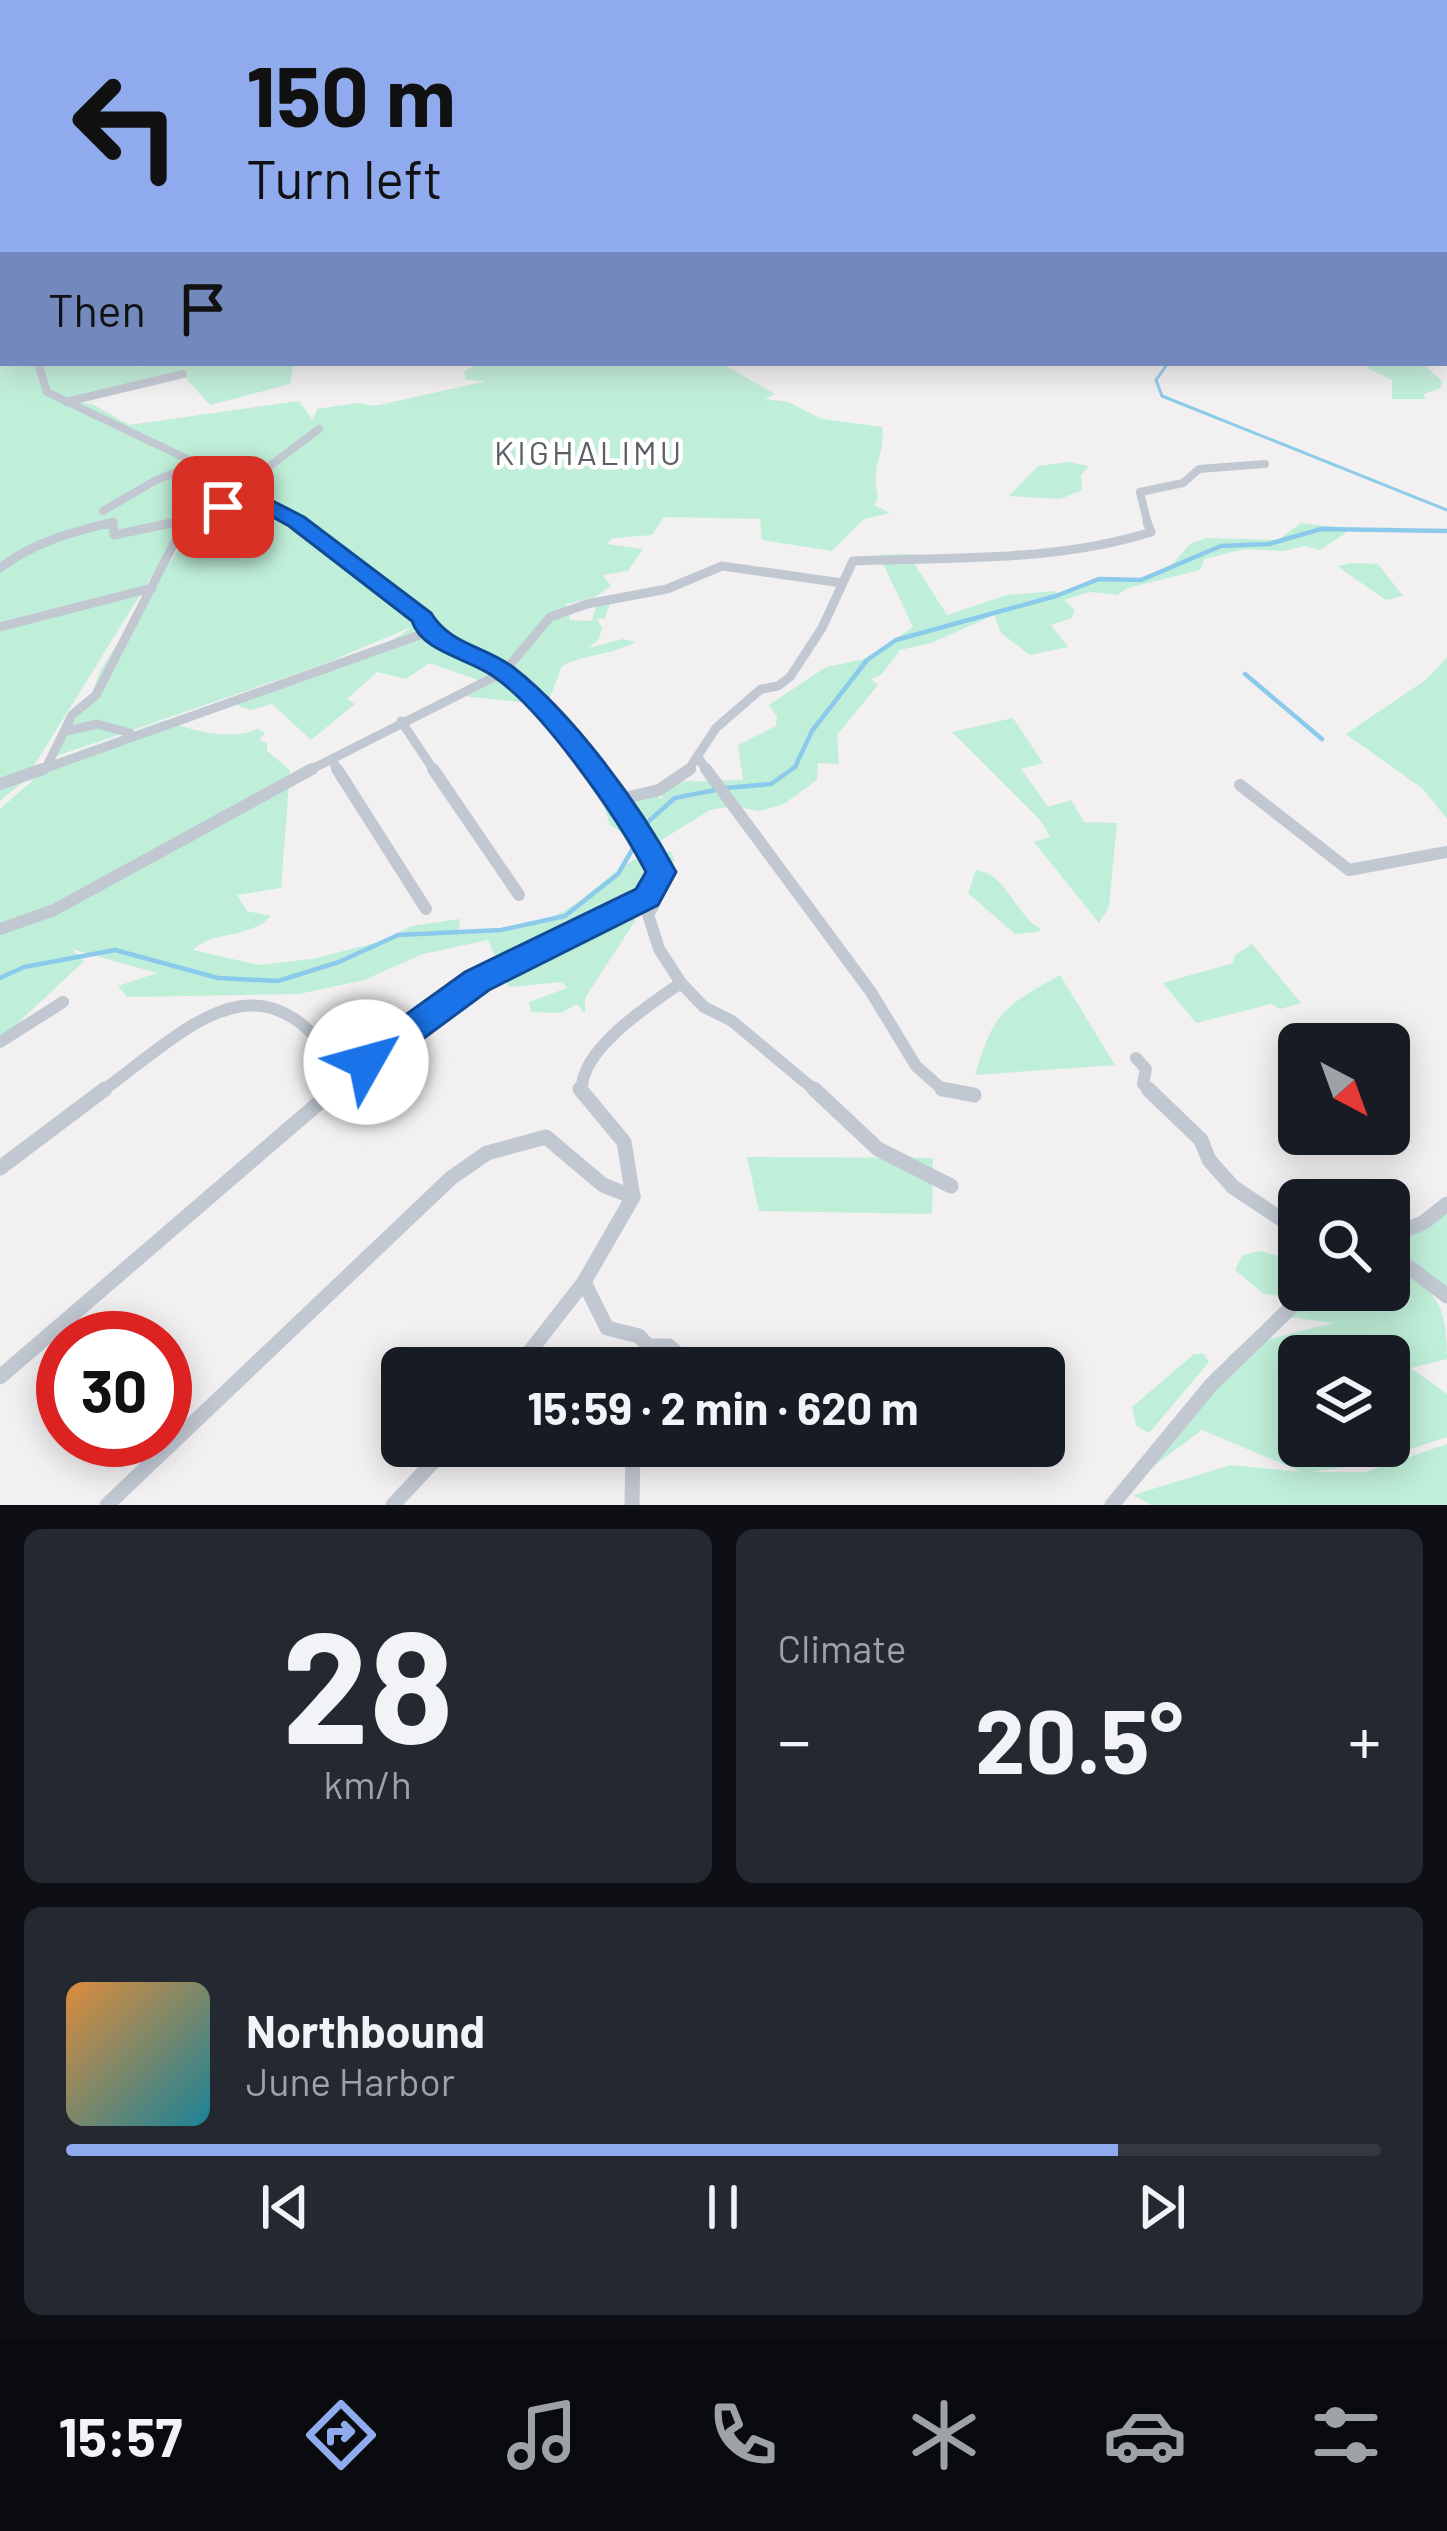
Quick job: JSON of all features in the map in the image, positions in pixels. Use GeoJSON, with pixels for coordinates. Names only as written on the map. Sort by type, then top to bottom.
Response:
{"type":"FeatureCollection","features":[{"type":"Feature","properties":{"kind":"street"},"geometry":{"type":"LineString","coordinates":[[0,1377],[346,1079],[477,981],[647,897],[661,872],[648,846],[561,730],[504,672],[428,632],[423,618],[406,603],[302,524],[252,493],[43,388],[39,366]]}},
{"type":"Feature","properties":{"kind":"street"},"geometry":{"type":"LineString","coordinates":[[66,401],[183,374]]}},
{"type":"Feature","properties":{"kind":"street"},"geometry":{"type":"LineString","coordinates":[[252,493],[255,477],[319,429]]}},
{"type":"Feature","properties":{"kind":"street"},"geometry":{"type":"LineString","coordinates":[[611,801],[663,789],[699,759],[709,736],[722,723],[752,703],[761,689],[780,685],[856,560],[1011,555],[1148,535],[1140,492],[1183,483],[1199,469],[1264,464]]}},
{"type":"Feature","properties":{"kind":"street"},"geometry":{"type":"LineString","coordinates":[[103,511],[156,480],[195,466]]}},
{"type":"Feature","properties":{"kind":"street"},"geometry":{"type":"LineString","coordinates":[[0,568],[22,549],[65,534],[113,522],[114,535],[128,535],[252,493]]}},
{"type":"Feature","properties":{"kind":"street"},"geometry":{"type":"LineString","coordinates":[[49,764],[72,715],[96,695],[176,545],[183,520]]}},
{"type":"Feature","properties":{"kind":"street"},"geometry":{"type":"LineString","coordinates":[[0,928],[53,910],[401,721],[504,672],[550,616],[587,604],[667,590],[722,566],[842,583]]}},
{"type":"Feature","properties":{"kind":"street"},"geometry":{"type":"LineString","coordinates":[[0,627],[152,588]]}},
{"type":"Feature","properties":{"kind":"street"},"geometry":{"type":"LineString","coordinates":[[0,784],[428,632]]}},
{"type":"Feature","properties":{"kind":"street"},"geometry":{"type":"LineString","coordinates":[[401,721],[519,895]]}},
{"type":"Feature","properties":{"kind":"street"},"geometry":{"type":"LineString","coordinates":[[66,731],[97,724],[133,734]]}},
{"type":"Feature","properties":{"kind":"street"},"geometry":{"type":"LineString","coordinates":[[699,759],[871,992],[916,1066],[942,1089],[974,1095]]}},
{"type":"Feature","properties":{"kind":"street"},"geometry":{"type":"LineString","coordinates":[[332,760],[426,909]]}},
{"type":"Feature","properties":{"kind":"street"},"geometry":{"type":"LineString","coordinates":[[1240,785],[1349,870],[1447,852]]}},
{"type":"Feature","properties":{"kind":"street"},"geometry":{"type":"LineString","coordinates":[[647,897],[653,906],[648,914],[659,949],[704,1006],[732,1021],[796,1072],[878,1148],[951,1186]]}},
{"type":"Feature","properties":{"kind":"street"},"geometry":{"type":"LineString","coordinates":[[533,1347],[584,1282],[633,1197],[624,1142],[580,1089],[579,1081],[639,1011],[681,982]]}},
{"type":"Feature","properties":{"kind":"street"},"geometry":{"type":"LineString","coordinates":[[0,1042],[63,1002]]}},
{"type":"Feature","properties":{"kind":"street"},"geometry":{"type":"LineString","coordinates":[[0,1168],[223,1008],[262,1007],[286,1014],[320,1039],[346,1079]]}},
{"type":"Feature","properties":{"kind":"street"},"geometry":{"type":"LineString","coordinates":[[1136,1058],[1146,1069],[1143,1084],[1201,1140],[1209,1160],[1233,1187],[1278,1217]]}},
{"type":"Feature","properties":{"kind":"street"},"geometry":{"type":"LineString","coordinates":[[107,1505],[472,1162],[546,1137],[603,1184],[633,1197]]}},
{"type":"Feature","properties":{"kind":"street"},"geometry":{"type":"LineString","coordinates":[[1410,1227],[1447,1204]]}},
{"type":"Feature","properties":{"kind":"street"},"geometry":{"type":"LineString","coordinates":[[1410,1268],[1447,1296]]}},
{"type":"Feature","properties":{"kind":"street"},"geometry":{"type":"LineString","coordinates":[[584,1282],[607,1328],[639,1336],[648,1346],[670,1347]]}},
{"type":"Feature","properties":{"kind":"street"},"geometry":{"type":"LineString","coordinates":[[1112,1505],[1211,1385],[1287,1311]]}},
{"type":"Feature","properties":{"kind":"street"},"geometry":{"type":"LineString","coordinates":[[392,1505],[428,1467]]}},
{"type":"Feature","properties":{"kind":"street"},"geometry":{"type":"LineString","coordinates":[[632,1505],[633,1467]]}},
{"type":"Feature","properties":{"kind":"green space"},"geometry":{"type":"Polygon","coordinates":[[[0,366],[293,366],[290,384],[210,405],[182,374],[74,400],[94,405],[129,425],[299,401],[313,420],[317,409],[357,403],[375,406],[487,381],[466,380],[464,371],[474,366],[726,366],[775,394],[765,399],[788,402],[822,419],[882,427],[874,505],[890,513],[864,519],[832,551],[762,540],[760,519],[664,517],[652,535],[613,538],[607,544],[643,549],[628,571],[603,575],[611,586],[593,598],[566,604],[570,620],[592,621],[597,604],[610,604],[605,618],[597,619],[602,628],[599,639],[588,648],[623,639],[636,642],[562,666],[547,705],[463,696],[481,681],[429,663],[406,679],[377,672],[347,699],[355,704],[311,740],[272,704],[250,710],[227,701],[352,658],[411,627],[324,664],[45,760],[89,701],[100,671],[180,547],[184,524],[230,487],[173,523],[170,547],[25,780],[0,801],[0,366]]]}},
{"type":"Feature","properties":{"kind":"green space"},"geometry":{"type":"Polygon","coordinates":[[[1425,366],[1443,382],[1424,394],[1425,399],[1392,399],[1392,380],[1367,368],[1425,366]]]}},
{"type":"Feature","properties":{"kind":"green space"},"geometry":{"type":"Polygon","coordinates":[[[1069,462],[1089,466],[1081,475],[1082,490],[1060,499],[1009,496],[1038,466],[1069,462]]]}},
{"type":"Feature","properties":{"kind":"green space"},"geometry":{"type":"Polygon","coordinates":[[[1301,523],[1347,528],[1347,532],[1320,550],[1305,546],[1283,551],[1245,549],[1204,559],[1200,570],[1117,595],[1090,592],[1064,600],[1075,610],[1072,618],[1051,625],[1068,647],[1030,655],[1001,633],[994,615],[931,643],[900,650],[882,674],[871,679],[878,685],[837,735],[839,764],[818,763],[817,780],[784,804],[759,811],[734,806],[710,810],[647,849],[610,825],[600,795],[653,789],[661,800],[666,782],[743,780],[738,745],[776,726],[777,716],[769,705],[826,667],[869,658],[913,627],[879,555],[908,554],[947,615],[1007,595],[1055,591],[1059,596],[1099,579],[1141,580],[1168,569],[1190,544],[1206,538],[1278,540],[1301,523]]]}},
{"type":"Feature","properties":{"kind":"green space"},"geometry":{"type":"Polygon","coordinates":[[[1378,564],[1403,596],[1386,600],[1337,566],[1378,564]]]}},
{"type":"Feature","properties":{"kind":"green space"},"geometry":{"type":"Polygon","coordinates":[[[1447,657],[1447,819],[1423,789],[1346,734],[1427,679],[1447,657]]]}},
{"type":"Feature","properties":{"kind":"green space"},"geometry":{"type":"Polygon","coordinates":[[[1013,718],[1043,763],[1021,769],[1048,807],[1071,800],[1084,822],[1117,823],[1109,907],[1099,923],[1034,842],[1050,837],[1041,821],[952,732],[1013,718]]]}},
{"type":"Feature","properties":{"kind":"green space"},"geometry":{"type":"Polygon","coordinates":[[[166,720],[212,733],[257,729],[265,733],[259,740],[267,743],[267,751],[290,770],[281,888],[237,895],[247,911],[271,916],[252,929],[210,940],[193,950],[258,965],[312,959],[379,942],[412,926],[460,919],[458,934],[517,927],[567,909],[638,858],[672,852],[674,861],[656,871],[643,892],[635,921],[585,998],[585,1014],[577,1004],[561,1013],[531,1012],[529,1002],[567,988],[562,982],[509,987],[488,940],[423,954],[364,980],[299,994],[127,997],[118,986],[157,973],[72,949],[84,961],[0,1040],[0,809],[32,781],[42,764],[166,720]]]}},
{"type":"Feature","properties":{"kind":"green space"},"geometry":{"type":"Polygon","coordinates":[[[976,870],[996,879],[1041,929],[1015,934],[968,893],[976,870]]]}},
{"type":"Feature","properties":{"kind":"green space"},"geometry":{"type":"Polygon","coordinates":[[[1252,944],[1301,1003],[1281,1009],[1271,1004],[1196,1023],[1163,983],[1233,963],[1235,955],[1252,944]]]}},
{"type":"Feature","properties":{"kind":"green space"},"geometry":{"type":"Polygon","coordinates":[[[1060,975],[1115,1065],[975,1075],[1003,1013],[1060,975]]]}},
{"type":"Feature","properties":{"kind":"green space"},"geometry":{"type":"Polygon","coordinates":[[[747,1157],[933,1158],[932,1214],[759,1211],[747,1157]]]}},
{"type":"Feature","properties":{"kind":"green space"},"geometry":{"type":"Polygon","coordinates":[[[1447,1213],[1447,1287],[1410,1267],[1410,1226],[1447,1213]]]}},
{"type":"Feature","properties":{"kind":"green space"},"geometry":{"type":"Polygon","coordinates":[[[1260,1251],[1278,1256],[1278,1296],[1264,1294],[1235,1270],[1243,1255],[1260,1251]]]}},
{"type":"Feature","properties":{"kind":"green space"},"geometry":{"type":"Polygon","coordinates":[[[1410,1275],[1435,1299],[1444,1323],[1447,1359],[1411,1368],[1447,1394],[1447,1437],[1410,1449],[1410,1335],[1285,1335],[1334,1323],[1273,1315],[1278,1311],[1410,1311],[1410,1275]]]}},
{"type":"Feature","properties":{"kind":"green space"},"geometry":{"type":"Polygon","coordinates":[[[1278,1337],[1278,1462],[1202,1430],[1120,1491],[1193,1407],[1230,1355],[1244,1345],[1278,1337]]]}},
{"type":"Feature","properties":{"kind":"green space"},"geometry":{"type":"Polygon","coordinates":[[[1194,1354],[1204,1354],[1209,1362],[1149,1433],[1136,1425],[1132,1407],[1194,1354]]]}},
{"type":"Feature","properties":{"kind":"green space"},"geometry":{"type":"Polygon","coordinates":[[[1447,1444],[1447,1505],[1151,1505],[1133,1495],[1231,1465],[1302,1472],[1290,1467],[1347,1467],[1310,1472],[1366,1472],[1410,1467],[1410,1457],[1447,1444]]]}},
{"type":"Feature","properties":{"kind":"waterway"},"geometry":{"type":"LineString","coordinates":[[1166,366],[1156,380],[1162,396],[1447,510]]}},
{"type":"Feature","properties":{"kind":"waterway"},"geometry":{"type":"LineString","coordinates":[[726,788],[771,784],[795,767],[812,731],[867,660],[896,640],[1056,596],[1099,579],[1141,580],[1221,546],[1269,544],[1321,529],[1447,531]]}},
{"type":"Feature","properties":{"kind":"waterway"},"geometry":{"type":"LineString","coordinates":[[1245,674],[1322,739]]}},
{"type":"Feature","properties":{"kind":"waterway"},"geometry":{"type":"LineString","coordinates":[[0,978],[24,967],[115,950],[218,978],[278,981],[339,962],[398,935],[501,930],[565,916],[618,874],[649,821],[675,798],[715,790]]}},
{"type":"Feature","properties":{"kind":"district","name":"KIGHALIMU"},"geometry":{"type":"Point","coordinates":[589,453]}},
{"type":"Feature","properties":{"kind":"route"},"geometry":{"type":"LineString","coordinates":[[223,507],[255,499],[296,521],[406,603],[423,618],[428,632],[504,672],[586,761],[641,836],[640,842],[648,846],[661,872],[647,897],[477,981],[366,1062]]}}]}
